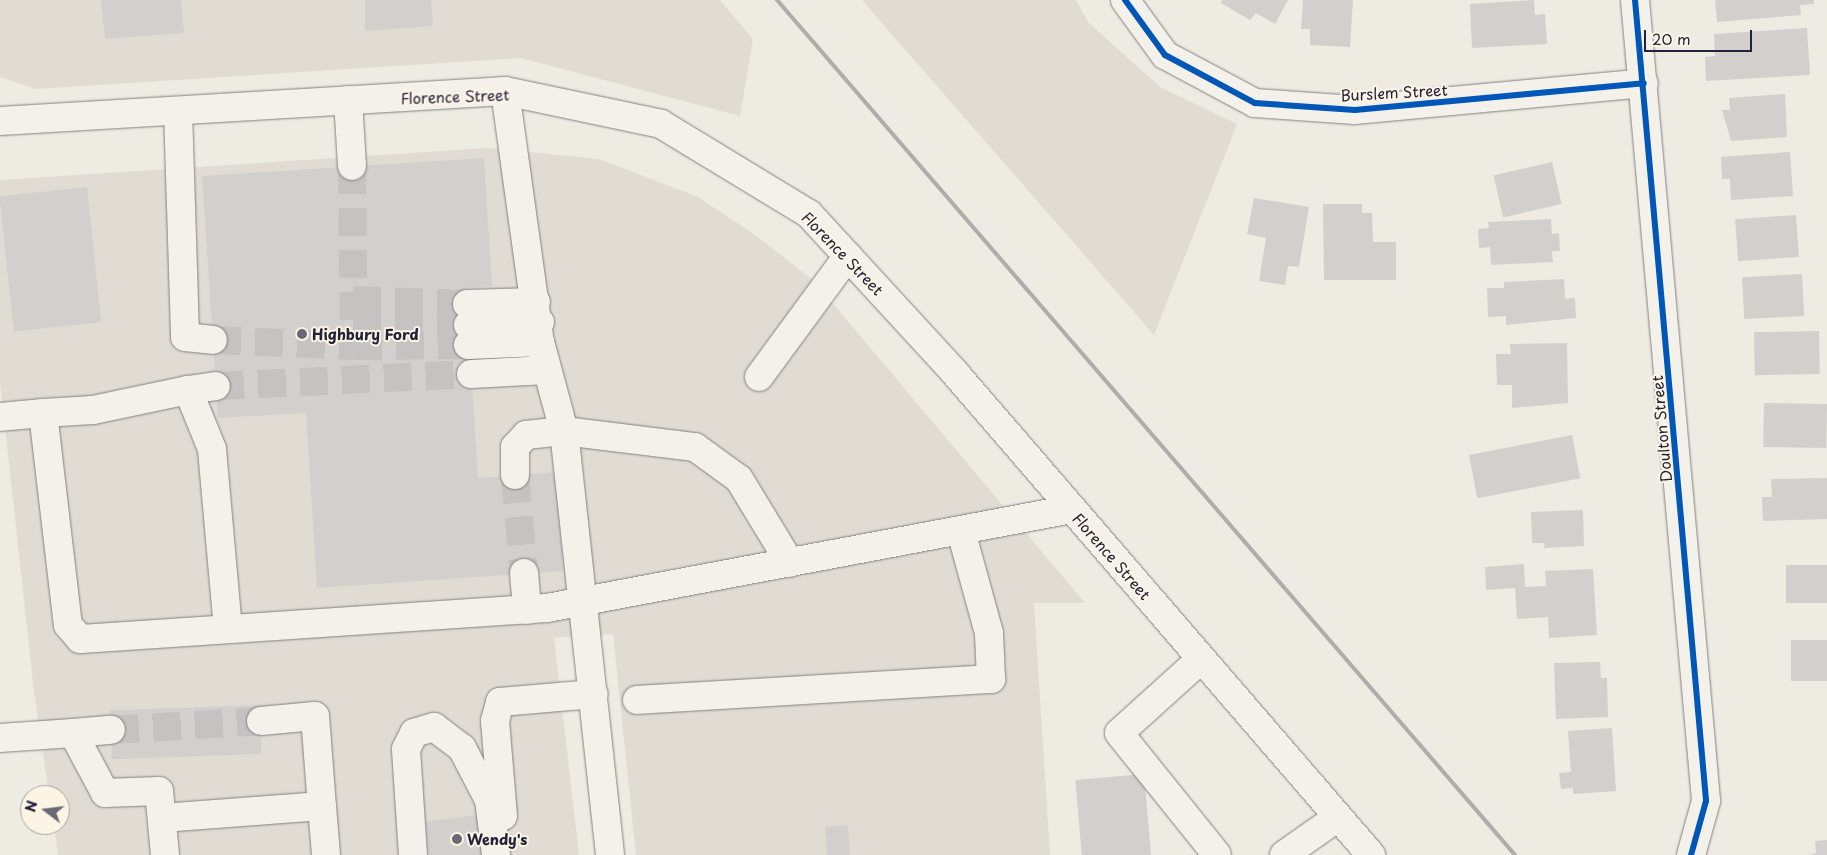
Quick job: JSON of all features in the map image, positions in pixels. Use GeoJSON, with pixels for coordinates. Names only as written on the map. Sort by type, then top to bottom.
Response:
{"type":"FeatureCollection","features":[{"type":"Feature","properties":{"kind":"main road","name":"Burslem Street"},"geometry":{"type":"LineString","coordinates":[[1125,0],[1165,55],[1255,103],[1355,110],[1644,83]]}},
{"type":"Feature","properties":{"kind":"main road","name":"Doulton Street"},"geometry":{"type":"LineString","coordinates":[[1635,0],[1644,83],[1706,800],[1691,855]]}},
{"type":"Feature","properties":{"kind":"main road","name":"Florence Street"},"geometry":{"type":"LineString","coordinates":[[0,121],[504,91],[662,124],[809,214],[1072,509],[1371,855]]}},
{"type":"Feature","properties":{"kind":"main road"},"geometry":{"type":"LineString","coordinates":[[504,91],[515,185],[546,370],[564,431],[610,855]]}},
{"type":"Feature","properties":{"kind":"main road"},"geometry":{"type":"LineString","coordinates":[[348,100],[352,166]]}},
{"type":"Feature","properties":{"kind":"main road"},"geometry":{"type":"LineString","coordinates":[[178,111],[185,337],[213,340]]}},
{"type":"Feature","properties":{"kind":"main road"},"geometry":{"type":"LineString","coordinates":[[759,377],[848,256]]}},
{"type":"Feature","properties":{"kind":"main road"},"geometry":{"type":"LineString","coordinates":[[539,322],[468,325],[539,322]]}},
{"type":"Feature","properties":{"kind":"main road"},"geometry":{"type":"LineString","coordinates":[[472,374],[546,370]]}},
{"type":"Feature","properties":{"kind":"main road"},"geometry":{"type":"LineString","coordinates":[[0,416],[93,410],[216,386]]}},
{"type":"Feature","properties":{"kind":"main road"},"geometry":{"type":"LineString","coordinates":[[188,390],[212,449],[228,629]]}},
{"type":"Feature","properties":{"kind":"main road"},"geometry":{"type":"LineString","coordinates":[[43,413],[68,625],[80,639],[527,610],[790,563],[1072,509]]}},
{"type":"Feature","properties":{"kind":"main road"},"geometry":{"type":"LineString","coordinates":[[515,475],[515,447],[526,435],[564,431],[695,446],[739,479],[790,563]]}},
{"type":"Feature","properties":{"kind":"main road"},"geometry":{"type":"LineString","coordinates":[[637,700],[991,679],[989,633],[961,531]]}},
{"type":"Feature","properties":{"kind":"main road"},"geometry":{"type":"LineString","coordinates":[[524,574],[527,610]]}},
{"type":"Feature","properties":{"kind":"main road"},"geometry":{"type":"LineString","coordinates":[[1201,659],[1120,733],[1217,855]]}},
{"type":"Feature","properties":{"kind":"main road"},"geometry":{"type":"LineString","coordinates":[[506,855],[495,721],[500,702],[594,694]]}},
{"type":"Feature","properties":{"kind":"main road"},"geometry":{"type":"LineString","coordinates":[[261,721],[315,716],[326,855]]}},
{"type":"Feature","properties":{"kind":"main road"},"geometry":{"type":"LineString","coordinates":[[413,855],[406,749],[414,733],[434,727],[462,748],[489,800],[496,855]]}},
{"type":"Feature","properties":{"kind":"main road"},"geometry":{"type":"LineString","coordinates":[[0,738],[111,730]]}},
{"type":"Feature","properties":{"kind":"main road"},"geometry":{"type":"LineString","coordinates":[[73,733],[105,793],[159,791],[165,855]]}},
{"type":"Feature","properties":{"kind":"main road"},"geometry":{"type":"LineString","coordinates":[[162,818],[322,806]]}},
{"type":"Feature","properties":{"kind":"main road"},"geometry":{"type":"LineString","coordinates":[[1284,855],[1338,817]]}},
{"type":"Feature","properties":{"kind":"shaded area"},"geometry":{"type":"Polygon","coordinates":[[[0,0],[720,0],[753,39],[740,116],[521,58],[36,89],[0,77],[0,0]]]}},
{"type":"Feature","properties":{"kind":"shaded area"},"geometry":{"type":"Polygon","coordinates":[[[862,0],[1076,0],[1088,22],[1160,87],[1237,124],[1154,335],[862,0]]]}},
{"type":"Feature","properties":{"kind":"shaded area"},"geometry":{"type":"Polygon","coordinates":[[[488,148],[599,159],[698,197],[754,234],[814,281],[1085,603],[1034,603],[1050,855],[636,855],[613,634],[554,638],[579,855],[58,855],[55,835],[70,835],[70,785],[48,785],[34,691],[0,382],[0,180],[488,148]]]}},
{"type":"Feature","properties":{"kind":"building"},"geometry":{"type":"Polygon","coordinates":[[[101,0],[181,0],[184,33],[105,39],[101,0]]]}},
{"type":"Feature","properties":{"kind":"building"},"geometry":{"type":"Polygon","coordinates":[[[365,0],[431,0],[433,26],[365,31],[365,0]]]}},
{"type":"Feature","properties":{"kind":"building"},"geometry":{"type":"Polygon","coordinates":[[[1222,0],[1288,0],[1275,24],[1256,13],[1250,20],[1221,3],[1222,0]]]}},
{"type":"Feature","properties":{"kind":"building"},"geometry":{"type":"Polygon","coordinates":[[[1303,0],[1353,0],[1350,47],[1310,45],[1310,29],[1301,29],[1303,0]]]}},
{"type":"Feature","properties":{"kind":"building"},"geometry":{"type":"Polygon","coordinates":[[[1534,0],[1535,15],[1545,14],[1547,44],[1472,48],[1470,4],[1534,0]]]}},
{"type":"Feature","properties":{"kind":"building"},"geometry":{"type":"Polygon","coordinates":[[[1715,0],[1814,0],[1814,4],[1800,5],[1801,15],[1717,22],[1715,0]]]}},
{"type":"Feature","properties":{"kind":"building"},"geometry":{"type":"Polygon","coordinates":[[[1807,28],[1810,75],[1706,81],[1705,57],[1715,56],[1714,34],[1807,28]]]}},
{"type":"Feature","properties":{"kind":"building"},"geometry":{"type":"Polygon","coordinates":[[[1785,94],[1787,137],[1731,141],[1722,110],[1730,110],[1729,98],[1785,94]]]}},
{"type":"Feature","properties":{"kind":"building"},"geometry":{"type":"Polygon","coordinates":[[[1790,152],[1793,196],[1731,200],[1730,179],[1722,179],[1721,157],[1790,152]]]}},
{"type":"Feature","properties":{"kind":"building"},"geometry":{"type":"Polygon","coordinates":[[[484,158],[492,286],[466,288],[478,478],[557,472],[563,571],[317,588],[306,413],[218,418],[202,176],[484,158]]]}},
{"type":"Feature","properties":{"kind":"building"},"geometry":{"type":"Polygon","coordinates":[[[1552,162],[1562,204],[1503,217],[1494,175],[1552,162]]]}},
{"type":"Feature","properties":{"kind":"building"},"geometry":{"type":"Polygon","coordinates":[[[87,187],[101,322],[14,331],[0,196],[87,187]]]}},
{"type":"Feature","properties":{"kind":"building"},"geometry":{"type":"Polygon","coordinates":[[[1254,198],[1309,207],[1299,267],[1288,266],[1285,285],[1259,281],[1266,238],[1247,234],[1254,198]]]}},
{"type":"Feature","properties":{"kind":"building"},"geometry":{"type":"Polygon","coordinates":[[[1323,204],[1362,204],[1362,213],[1372,213],[1373,242],[1396,242],[1396,280],[1324,280],[1323,204]]]}},
{"type":"Feature","properties":{"kind":"building"},"geometry":{"type":"Polygon","coordinates":[[[1796,215],[1799,257],[1738,261],[1735,219],[1796,215]]]}},
{"type":"Feature","properties":{"kind":"building"},"geometry":{"type":"Polygon","coordinates":[[[1551,219],[1552,234],[1559,233],[1560,251],[1552,251],[1553,262],[1491,265],[1490,247],[1479,248],[1478,229],[1489,228],[1488,222],[1551,219]]]}},
{"type":"Feature","properties":{"kind":"building"},"geometry":{"type":"Polygon","coordinates":[[[1802,274],[1804,316],[1744,319],[1742,277],[1802,274]]]}},
{"type":"Feature","properties":{"kind":"building"},"geometry":{"type":"Polygon","coordinates":[[[1564,279],[1565,299],[1575,298],[1576,318],[1506,325],[1506,316],[1488,317],[1487,288],[1504,288],[1504,282],[1564,279]]]}},
{"type":"Feature","properties":{"kind":"building"},"geometry":{"type":"Polygon","coordinates":[[[1819,331],[1820,374],[1755,375],[1754,332],[1819,331]]]}},
{"type":"Feature","properties":{"kind":"building"},"geometry":{"type":"Polygon","coordinates":[[[1567,343],[1568,403],[1512,408],[1512,385],[1497,385],[1496,354],[1511,354],[1510,344],[1567,343]]]}},
{"type":"Feature","properties":{"kind":"building"},"geometry":{"type":"Polygon","coordinates":[[[1764,403],[1827,404],[1826,448],[1763,447],[1764,403]]]}},
{"type":"Feature","properties":{"kind":"building"},"geometry":{"type":"Polygon","coordinates":[[[1572,435],[1580,478],[1477,498],[1469,455],[1572,435]]]}},
{"type":"Feature","properties":{"kind":"building"},"geometry":{"type":"Polygon","coordinates":[[[1827,478],[1827,519],[1763,521],[1762,497],[1772,497],[1771,479],[1827,478]]]}},
{"type":"Feature","properties":{"kind":"building"},"geometry":{"type":"Polygon","coordinates":[[[1583,510],[1584,546],[1544,548],[1545,543],[1532,543],[1531,512],[1583,510]]]}},
{"type":"Feature","properties":{"kind":"building"},"geometry":{"type":"Polygon","coordinates":[[[1524,564],[1525,587],[1546,586],[1545,571],[1593,569],[1597,635],[1549,638],[1548,617],[1517,619],[1515,588],[1486,590],[1485,567],[1524,564]]]}},
{"type":"Feature","properties":{"kind":"building"},"geometry":{"type":"Polygon","coordinates":[[[1786,565],[1827,565],[1827,603],[1786,603],[1786,565]]]}},
{"type":"Feature","properties":{"kind":"building"},"geometry":{"type":"Polygon","coordinates":[[[1791,640],[1827,640],[1827,681],[1791,681],[1791,640]]]}},
{"type":"Feature","properties":{"kind":"building"},"geometry":{"type":"Polygon","coordinates":[[[1600,662],[1601,678],[1607,678],[1608,717],[1556,719],[1554,663],[1600,662]]]}},
{"type":"Feature","properties":{"kind":"building"},"geometry":{"type":"Polygon","coordinates":[[[260,705],[262,754],[112,759],[110,710],[260,705]]]}},
{"type":"Feature","properties":{"kind":"building"},"geometry":{"type":"Polygon","coordinates":[[[1612,728],[1616,791],[1573,794],[1573,788],[1561,789],[1559,773],[1571,772],[1568,731],[1612,728]]]}},
{"type":"Feature","properties":{"kind":"building"},"geometry":{"type":"Polygon","coordinates":[[[1144,774],[1151,855],[1082,855],[1075,780],[1144,774]]]}},
{"type":"Feature","properties":{"kind":"building","name":"Wendy's"},"geometry":{"type":"Polygon","coordinates":[[[484,814],[489,855],[429,855],[424,822],[484,814]]]}},
{"type":"Feature","properties":{"kind":"building"},"geometry":{"type":"Polygon","coordinates":[[[848,825],[850,855],[827,855],[825,827],[848,825]]]}},
{"type":"Feature","properties":{"kind":"building"},"geometry":{"type":"Polygon","coordinates":[[[1827,840],[1827,855],[1810,855],[1816,853],[1815,841],[1827,840]]]}},
{"type":"Feature","properties":{"kind":"tunnel"},"geometry":{"type":"LineString","coordinates":[[352,166],[354,346]]}},
{"type":"Feature","properties":{"kind":"tunnel"},"geometry":{"type":"LineString","coordinates":[[353,300],[467,304]]}},
{"type":"Feature","properties":{"kind":"tunnel"},"geometry":{"type":"LineString","coordinates":[[353,322],[468,325]]}},
{"type":"Feature","properties":{"kind":"tunnel"},"geometry":{"type":"LineString","coordinates":[[213,340],[354,346],[468,345]]}},
{"type":"Feature","properties":{"kind":"tunnel"},"geometry":{"type":"LineString","coordinates":[[216,386],[471,374]]}},
{"type":"Feature","properties":{"kind":"tunnel"},"geometry":{"type":"LineString","coordinates":[[515,475],[524,573]]}},
{"type":"Feature","properties":{"kind":"tunnel"},"geometry":{"type":"LineString","coordinates":[[111,730],[261,721]]}},
{"type":"Feature","properties":{"kind":"railway"},"geometry":{"type":"LineString","coordinates":[[777,0],[1515,855]]}},
{"type":"Feature","properties":{"kind":"cycle path"},"geometry":{"type":"LineString","coordinates":[[1125,0],[1165,55],[1255,103],[1355,110],[1644,83]]}},
{"type":"Feature","properties":{"kind":"cycle path"},"geometry":{"type":"LineString","coordinates":[[1635,0],[1706,801],[1691,855]]}},
{"type":"Feature","properties":{"kind":"place","name":"Highbury Ford"},"geometry":{"type":"Point","coordinates":[302,334]}},
{"type":"Feature","properties":{"kind":"place","name":"Wendy's"},"geometry":{"type":"Point","coordinates":[457,839]}}]}
